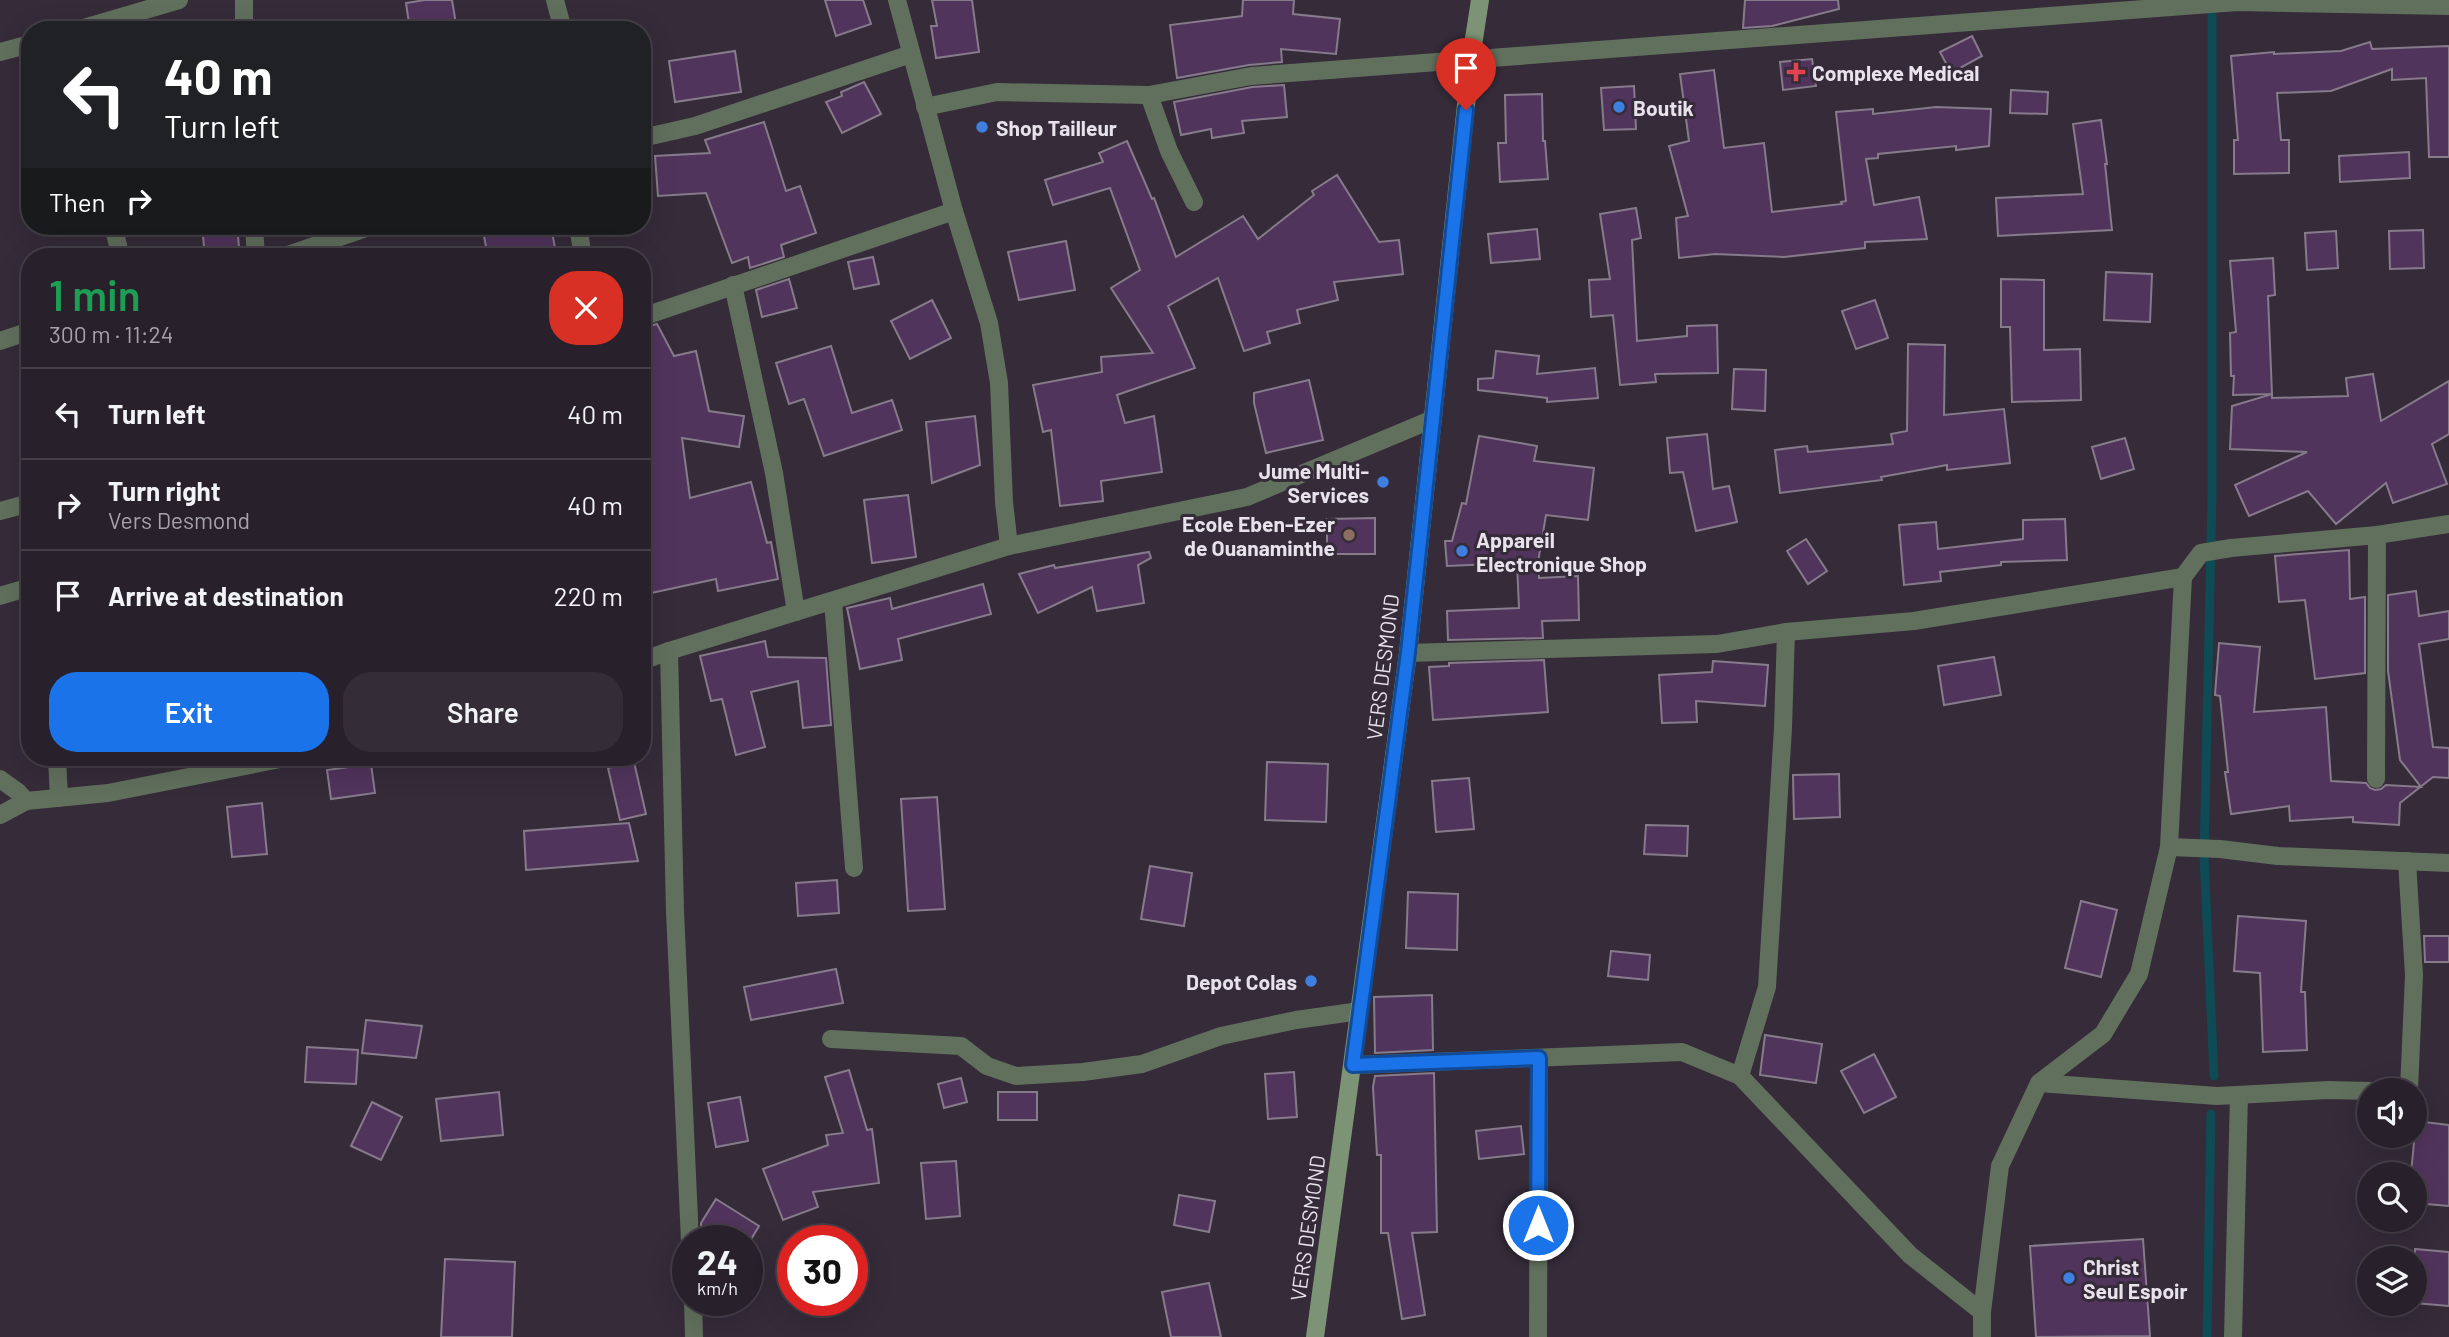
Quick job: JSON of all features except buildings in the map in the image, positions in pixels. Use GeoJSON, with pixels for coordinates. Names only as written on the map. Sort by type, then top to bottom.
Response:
{"type":"FeatureCollection","features":[{"type":"Feature","properties":{"kind":"main road","name":"VERS DESMOND"},"geometry":{"type":"LineString","coordinates":[[1315,1337],[1408,653],[1471,58],[1480,0]]}},
{"type":"Feature","properties":{"kind":"street"},"geometry":{"type":"LineString","coordinates":[[108,21],[179,0]]}},
{"type":"Feature","properties":{"kind":"street"},"geometry":{"type":"LineString","coordinates":[[244,0],[244,21]]}},
{"type":"Feature","properties":{"kind":"street"},"geometry":{"type":"LineString","coordinates":[[556,0],[561,21]]}},
{"type":"Feature","properties":{"kind":"street"},"geometry":{"type":"LineString","coordinates":[[897,0],[954,211],[989,323],[997,371],[1009,546]]}},
{"type":"Feature","properties":{"kind":"street"},"geometry":{"type":"LineString","coordinates":[[925,107],[997,92],[1149,95],[1251,75],[2227,2],[2449,6]]}},
{"type":"Feature","properties":{"kind":"street"},"geometry":{"type":"LineString","coordinates":[[0,52],[21,46]]}},
{"type":"Feature","properties":{"kind":"street"},"geometry":{"type":"LineString","coordinates":[[651,136],[695,125],[911,54]]}},
{"type":"Feature","properties":{"kind":"street"},"geometry":{"type":"LineString","coordinates":[[1149,95],[1169,151],[1194,202]]}},
{"type":"Feature","properties":{"kind":"street"},"geometry":{"type":"LineString","coordinates":[[651,314],[954,211]]}},
{"type":"Feature","properties":{"kind":"street"},"geometry":{"type":"LineString","coordinates":[[308,248],[346,235]]}},
{"type":"Feature","properties":{"kind":"street"},"geometry":{"type":"LineString","coordinates":[[733,285],[774,473],[796,612]]}},
{"type":"Feature","properties":{"kind":"street"},"geometry":{"type":"LineString","coordinates":[[0,341],[21,334]]}},
{"type":"Feature","properties":{"kind":"street"},"geometry":{"type":"LineString","coordinates":[[651,658],[1009,546],[1247,497],[1433,419]]}},
{"type":"Feature","properties":{"kind":"street"},"geometry":{"type":"LineString","coordinates":[[0,511],[21,505]]}},
{"type":"Feature","properties":{"kind":"street"},"geometry":{"type":"LineString","coordinates":[[1982,1337],[1982,1312],[2000,1166],[2039,1083],[2104,1034],[2139,974],[2178,847],[2183,577],[2201,553],[2377,535],[2449,524]]}},
{"type":"Feature","properties":{"kind":"street"},"geometry":{"type":"LineString","coordinates":[[2376,779],[2377,535]]}},
{"type":"Feature","properties":{"kind":"street"},"geometry":{"type":"LineString","coordinates":[[1408,653],[1717,643],[1786,632],[1914,621],[2183,577]]}},
{"type":"Feature","properties":{"kind":"street"},"geometry":{"type":"LineString","coordinates":[[0,597],[21,590]]}},
{"type":"Feature","properties":{"kind":"street"},"geometry":{"type":"LineString","coordinates":[[833,601],[854,868]]}},
{"type":"Feature","properties":{"kind":"street"},"geometry":{"type":"LineString","coordinates":[[1740,1076],[1767,988],[1783,728],[1786,632]]}},
{"type":"Feature","properties":{"kind":"street"},"geometry":{"type":"LineString","coordinates":[[668,651],[675,911],[689,1225]]}},
{"type":"Feature","properties":{"kind":"street"},"geometry":{"type":"LineString","coordinates":[[57,766],[59,798]]}},
{"type":"Feature","properties":{"kind":"street"},"geometry":{"type":"LineString","coordinates":[[0,815],[26,801],[108,793],[245,766]]}},
{"type":"Feature","properties":{"kind":"street"},"geometry":{"type":"LineString","coordinates":[[0,779],[26,801]]}},
{"type":"Feature","properties":{"kind":"street"},"geometry":{"type":"LineString","coordinates":[[2178,847],[2278,856],[2449,863]]}},
{"type":"Feature","properties":{"kind":"street"},"geometry":{"type":"LineString","coordinates":[[2407,861],[2414,975],[2410,1078]]}},
{"type":"Feature","properties":{"kind":"street"},"geometry":{"type":"LineString","coordinates":[[831,1040],[961,1046],[987,1066],[1016,1076],[1083,1072],[1142,1064],[1221,1036],[1296,1020],[1360,1011]]}},
{"type":"Feature","properties":{"kind":"street"},"geometry":{"type":"LineString","coordinates":[[1353,1065],[1682,1052],[1740,1076],[1910,1255],[1982,1312]]}},
{"type":"Feature","properties":{"kind":"street"},"geometry":{"type":"LineString","coordinates":[[1538,1337],[1539,1058]]}},
{"type":"Feature","properties":{"kind":"street"},"geometry":{"type":"LineString","coordinates":[[2039,1083],[2208,1096],[2357,1091]]}},
{"type":"Feature","properties":{"kind":"street"},"geometry":{"type":"LineString","coordinates":[[2233,1337],[2239,1096]]}},
{"type":"Feature","properties":{"kind":"street"},"geometry":{"type":"LineString","coordinates":[[693,1316],[694,1337]]}},
{"type":"Feature","properties":{"kind":"waterway"},"geometry":{"type":"LineString","coordinates":[[2212,4],[2212,496],[2204,856],[2214,1076]]}},
{"type":"Feature","properties":{"kind":"waterway"},"geometry":{"type":"LineString","coordinates":[[2207,1337],[2211,1114]]}},
{"type":"Feature","properties":{"kind":"place","name":"Complexe Medical"},"geometry":{"type":"Point","coordinates":[1796,72]}},
{"type":"Feature","properties":{"kind":"place","name":"Boutik"},"geometry":{"type":"Point","coordinates":[1619,107]}},
{"type":"Feature","properties":{"kind":"place","name":"Shop Tailleur"},"geometry":{"type":"Point","coordinates":[982,127]}},
{"type":"Feature","properties":{"kind":"place","name":"Jume Multi- Services"},"geometry":{"type":"Point","coordinates":[1383,482]}},
{"type":"Feature","properties":{"kind":"place","name":"Ecole Eben-Ezer de Ouanaminthe"},"geometry":{"type":"Point","coordinates":[1349,535]}},
{"type":"Feature","properties":{"kind":"place","name":"Appareil Electronique Shop"},"geometry":{"type":"Point","coordinates":[1462,551]}},
{"type":"Feature","properties":{"kind":"place","name":"Depot Colas"},"geometry":{"type":"Point","coordinates":[1311,981]}},
{"type":"Feature","properties":{"kind":"place","name":"Christ Seul Espoir"},"geometry":{"type":"Point","coordinates":[2069,1278]}},
{"type":"Feature","properties":{"kind":"route"},"geometry":{"type":"LineString","coordinates":[[1466,110],[1408,653],[1353,1065],[1539,1058],[1538,1225]]}}]}
